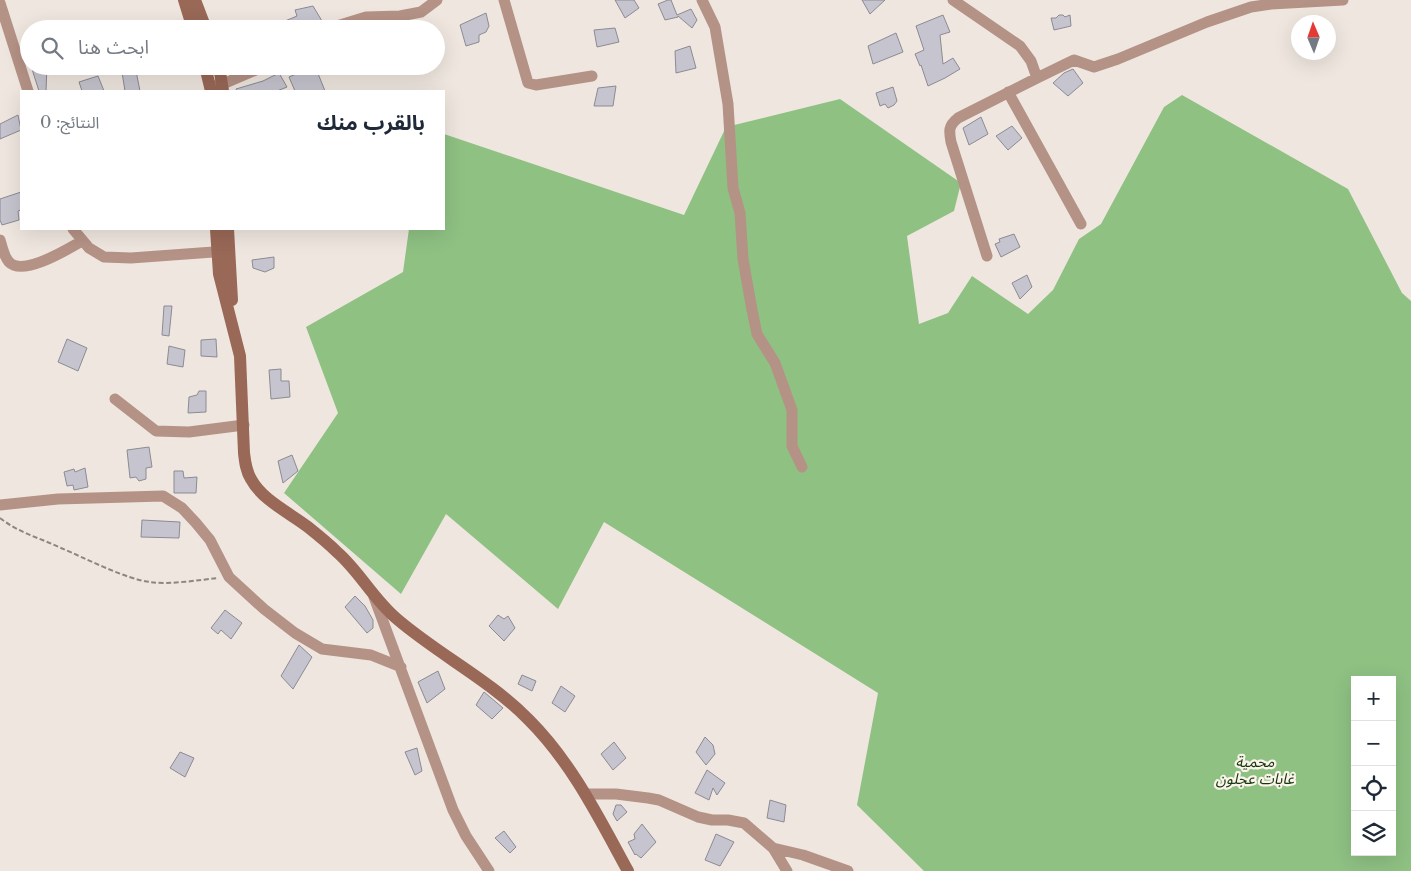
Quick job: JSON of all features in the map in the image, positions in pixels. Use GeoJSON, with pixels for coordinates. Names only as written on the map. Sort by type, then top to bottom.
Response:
{"type":"FeatureCollection","features":[{"type":"Feature","properties":{"kind":"street"},"geometry":{"type":"LineString","coordinates":[[184,0],[191,20]]}},
{"type":"Feature","properties":{"kind":"street"},"geometry":{"type":"LineString","coordinates":[[195,0],[203,20]]}},
{"type":"Feature","properties":{"kind":"street"},"geometry":{"type":"LineString","coordinates":[[356,20],[366,17],[400,16],[421,12],[437,0]]}},
{"type":"Feature","properties":{"kind":"street"},"geometry":{"type":"LineString","coordinates":[[504,0],[529,84],[536,85],[592,76]]}},
{"type":"Feature","properties":{"kind":"street"},"geometry":{"type":"LineString","coordinates":[[702,0],[715,27],[728,104],[733,188],[740,213],[743,259],[757,334],[775,363],[792,410],[792,446],[802,466]]}},
{"type":"Feature","properties":{"kind":"street"},"geometry":{"type":"LineString","coordinates":[[953,0],[1020,46],[1031,61],[1037,78]]}},
{"type":"Feature","properties":{"kind":"street"},"geometry":{"type":"LineString","coordinates":[[987,256],[949,132],[951,124],[958,118],[1074,60],[1094,67],[1178,33],[1242,10],[1266,5],[1344,0]]}},
{"type":"Feature","properties":{"kind":"street"},"geometry":{"type":"LineString","coordinates":[[0,3],[20,66]]}},
{"type":"Feature","properties":{"kind":"street"},"geometry":{"type":"LineString","coordinates":[[23,75],[28,90]]}},
{"type":"Feature","properties":{"kind":"street"},"geometry":{"type":"LineString","coordinates":[[210,75],[217,88]]}},
{"type":"Feature","properties":{"kind":"street"},"geometry":{"type":"LineString","coordinates":[[217,88],[218,75]]}},
{"type":"Feature","properties":{"kind":"street"},"geometry":{"type":"LineString","coordinates":[[217,88],[245,75]]}},
{"type":"Feature","properties":{"kind":"street"},"geometry":{"type":"LineString","coordinates":[[1008,92],[1081,224]]}},
{"type":"Feature","properties":{"kind":"street"},"geometry":{"type":"LineString","coordinates":[[74,230],[95,252],[104,257],[131,258],[223,252]]}},
{"type":"Feature","properties":{"kind":"street"},"geometry":{"type":"LineString","coordinates":[[216,230],[223,252],[232,303],[231,318],[240,356],[244,453],[246,467],[251,480],[262,492],[309,527],[339,553],[353,568],[374,597],[399,621],[500,694],[528,718],[565,763],[585,794],[628,871]]}},
{"type":"Feature","properties":{"kind":"street"},"geometry":{"type":"LineString","coordinates":[[223,252],[228,230]]}},
{"type":"Feature","properties":{"kind":"street"},"geometry":{"type":"LineString","coordinates":[[0,240],[8,261],[23,267],[62,253],[82,240]]}},
{"type":"Feature","properties":{"kind":"street"},"geometry":{"type":"LineString","coordinates":[[115,398],[156,431],[189,432],[244,425]]}},
{"type":"Feature","properties":{"kind":"street"},"geometry":{"type":"LineString","coordinates":[[0,505],[58,498],[164,496],[182,508],[201,528],[210,540],[229,577],[264,609],[310,643],[322,649],[372,656],[401,667]]}},
{"type":"Feature","properties":{"kind":"street"},"geometry":{"type":"LineString","coordinates":[[374,597],[453,810],[466,836],[489,871]]}},
{"type":"Feature","properties":{"kind":"street"},"geometry":{"type":"LineString","coordinates":[[585,794],[616,794],[660,800],[698,817],[744,823],[774,848],[787,871]]}},
{"type":"Feature","properties":{"kind":"street"},"geometry":{"type":"LineString","coordinates":[[774,848],[803,855],[848,871]]}},
{"type":"Feature","properties":{"kind":"path"},"geometry":{"type":"LineString","coordinates":[[0,518],[27,536],[50,543],[128,576],[150,582],[189,582],[229,577]]}},
{"type":"Feature","properties":{"kind":"green space","name":"محمية غابات عجلون"},"geometry":{"type":"Polygon","coordinates":[[[1182,95],[1348,189],[1402,293],[1411,301],[1411,871],[924,871],[857,805],[878,693],[604,522],[558,609],[446,514],[401,594],[284,493],[338,413],[306,327],[403,272],[409,230],[445,230],[445,134],[684,215],[726,127],[840,99],[961,183],[954,211],[907,236],[919,324],[948,313],[972,276],[1028,314],[1053,290],[1079,239],[1101,224],[1164,107],[1182,95]]]}},
{"type":"Feature","properties":{"kind":"building"},"geometry":{"type":"Polygon","coordinates":[[[615,0],[634,0],[639,8],[625,18],[615,0]]]}},
{"type":"Feature","properties":{"kind":"building"},"geometry":{"type":"Polygon","coordinates":[[[671,0],[677,15],[691,9],[697,20],[692,28],[678,16],[665,20],[658,4],[671,0]]]}},
{"type":"Feature","properties":{"kind":"building"},"geometry":{"type":"Polygon","coordinates":[[[862,0],[885,0],[870,14],[862,0]]]}},
{"type":"Feature","properties":{"kind":"building"},"geometry":{"type":"Polygon","coordinates":[[[313,6],[321,20],[287,20],[297,16],[295,10],[313,6]]]}},
{"type":"Feature","properties":{"kind":"building"},"geometry":{"type":"Polygon","coordinates":[[[486,13],[489,26],[486,32],[479,35],[479,42],[466,46],[460,25],[486,13]]]}},
{"type":"Feature","properties":{"kind":"building"},"geometry":{"type":"Polygon","coordinates":[[[943,15],[950,32],[940,35],[943,64],[953,58],[960,69],[928,86],[915,54],[924,50],[916,26],[943,15]]]}},
{"type":"Feature","properties":{"kind":"building"},"geometry":{"type":"Polygon","coordinates":[[[1059,15],[1065,17],[1070,15],[1071,26],[1054,30],[1051,18],[1056,18],[1059,15]]]}},
{"type":"Feature","properties":{"kind":"building"},"geometry":{"type":"Polygon","coordinates":[[[615,28],[619,42],[597,47],[594,30],[615,28]]]}},
{"type":"Feature","properties":{"kind":"building"},"geometry":{"type":"Polygon","coordinates":[[[896,33],[903,52],[873,64],[868,46],[896,33]]]}},
{"type":"Feature","properties":{"kind":"building"},"geometry":{"type":"Polygon","coordinates":[[[690,46],[696,68],[676,73],[675,51],[690,46]]]}},
{"type":"Feature","properties":{"kind":"building"},"geometry":{"type":"Polygon","coordinates":[[[1073,69],[1083,83],[1068,96],[1053,83],[1064,73],[1073,69]]]}},
{"type":"Feature","properties":{"kind":"building"},"geometry":{"type":"Polygon","coordinates":[[[34,75],[47,75],[46,90],[39,90],[34,75]]]}},
{"type":"Feature","properties":{"kind":"building"},"geometry":{"type":"Polygon","coordinates":[[[122,75],[137,75],[140,90],[125,90],[122,75]]]}},
{"type":"Feature","properties":{"kind":"building"},"geometry":{"type":"Polygon","coordinates":[[[275,75],[280,75],[287,87],[280,90],[236,89],[263,81],[275,75]]]}},
{"type":"Feature","properties":{"kind":"building"},"geometry":{"type":"Polygon","coordinates":[[[294,75],[319,75],[325,90],[295,90],[289,77],[294,75]]]}},
{"type":"Feature","properties":{"kind":"building"},"geometry":{"type":"Polygon","coordinates":[[[98,76],[104,90],[82,90],[79,82],[98,76]]]}},
{"type":"Feature","properties":{"kind":"building"},"geometry":{"type":"Polygon","coordinates":[[[616,86],[613,106],[594,106],[598,88],[616,86]]]}},
{"type":"Feature","properties":{"kind":"building"},"geometry":{"type":"Polygon","coordinates":[[[893,87],[897,101],[888,108],[885,104],[880,106],[876,93],[893,87]]]}},
{"type":"Feature","properties":{"kind":"building"},"geometry":{"type":"Polygon","coordinates":[[[18,115],[20,130],[0,139],[0,124],[18,115]]]}},
{"type":"Feature","properties":{"kind":"building"},"geometry":{"type":"Polygon","coordinates":[[[981,117],[988,134],[969,145],[963,128],[981,117]]]}},
{"type":"Feature","properties":{"kind":"building"},"geometry":{"type":"Polygon","coordinates":[[[1012,126],[1022,138],[1008,150],[996,136],[1012,126]]]}},
{"type":"Feature","properties":{"kind":"building"},"geometry":{"type":"Polygon","coordinates":[[[20,192],[19,220],[2,225],[0,220],[0,199],[20,192]]]}},
{"type":"Feature","properties":{"kind":"building"},"geometry":{"type":"Polygon","coordinates":[[[1014,234],[1020,247],[1001,257],[995,244],[1000,242],[999,239],[1014,234]]]}},
{"type":"Feature","properties":{"kind":"building"},"geometry":{"type":"Polygon","coordinates":[[[274,257],[274,268],[265,272],[253,268],[252,260],[274,257]]]}},
{"type":"Feature","properties":{"kind":"building"},"geometry":{"type":"Polygon","coordinates":[[[1027,275],[1032,287],[1020,299],[1012,283],[1027,275]]]}},
{"type":"Feature","properties":{"kind":"building"},"geometry":{"type":"Polygon","coordinates":[[[164,306],[172,306],[169,336],[162,335],[164,306]]]}},
{"type":"Feature","properties":{"kind":"building"},"geometry":{"type":"Polygon","coordinates":[[[67,339],[87,348],[78,371],[58,362],[67,339]]]}},
{"type":"Feature","properties":{"kind":"building"},"geometry":{"type":"Polygon","coordinates":[[[216,339],[217,357],[201,356],[201,340],[216,339]]]}},
{"type":"Feature","properties":{"kind":"building"},"geometry":{"type":"Polygon","coordinates":[[[169,346],[185,350],[183,367],[167,364],[169,346]]]}},
{"type":"Feature","properties":{"kind":"building"},"geometry":{"type":"Polygon","coordinates":[[[281,369],[281,381],[289,381],[290,397],[271,399],[269,370],[281,369]]]}},
{"type":"Feature","properties":{"kind":"building"},"geometry":{"type":"Polygon","coordinates":[[[199,391],[206,391],[206,412],[188,413],[189,397],[197,395],[199,391]]]}},
{"type":"Feature","properties":{"kind":"building"},"geometry":{"type":"Polygon","coordinates":[[[149,447],[152,467],[146,468],[146,479],[139,481],[136,477],[130,478],[127,450],[149,447]]]}},
{"type":"Feature","properties":{"kind":"building"},"geometry":{"type":"Polygon","coordinates":[[[292,455],[298,471],[283,483],[278,461],[292,455]]]}},
{"type":"Feature","properties":{"kind":"building"},"geometry":{"type":"Polygon","coordinates":[[[85,468],[88,487],[74,490],[73,485],[67,486],[64,472],[74,469],[75,472],[85,468]]]}},
{"type":"Feature","properties":{"kind":"building"},"geometry":{"type":"Polygon","coordinates":[[[174,471],[183,471],[184,478],[197,477],[196,493],[174,493],[174,471]]]}},
{"type":"Feature","properties":{"kind":"building"},"geometry":{"type":"Polygon","coordinates":[[[142,520],[180,522],[179,538],[141,537],[142,520]]]}},
{"type":"Feature","properties":{"kind":"building"},"geometry":{"type":"Polygon","coordinates":[[[355,596],[365,606],[373,620],[373,628],[367,633],[345,607],[355,596]]]}},
{"type":"Feature","properties":{"kind":"building"},"geometry":{"type":"Polygon","coordinates":[[[225,610],[242,623],[231,639],[221,630],[218,634],[211,628],[225,610]]]}},
{"type":"Feature","properties":{"kind":"building"},"geometry":{"type":"Polygon","coordinates":[[[498,615],[504,619],[508,616],[515,628],[504,641],[489,626],[498,615]]]}},
{"type":"Feature","properties":{"kind":"building"},"geometry":{"type":"Polygon","coordinates":[[[299,645],[312,657],[293,689],[281,676],[299,645]]]}},
{"type":"Feature","properties":{"kind":"building"},"geometry":{"type":"Polygon","coordinates":[[[438,671],[445,689],[427,703],[418,682],[438,671]]]}},
{"type":"Feature","properties":{"kind":"building"},"geometry":{"type":"Polygon","coordinates":[[[522,675],[536,681],[532,691],[518,684],[522,675]]]}},
{"type":"Feature","properties":{"kind":"building"},"geometry":{"type":"Polygon","coordinates":[[[561,686],[575,696],[565,712],[552,703],[561,686]]]}},
{"type":"Feature","properties":{"kind":"building"},"geometry":{"type":"Polygon","coordinates":[[[484,692],[503,708],[492,719],[476,705],[484,692]]]}},
{"type":"Feature","properties":{"kind":"building"},"geometry":{"type":"Polygon","coordinates":[[[705,737],[713,745],[715,754],[706,765],[696,752],[705,737]]]}},
{"type":"Feature","properties":{"kind":"building"},"geometry":{"type":"Polygon","coordinates":[[[614,742],[626,758],[613,770],[601,754],[614,742]]]}},
{"type":"Feature","properties":{"kind":"building"},"geometry":{"type":"Polygon","coordinates":[[[417,748],[422,771],[415,775],[405,752],[417,748]]]}},
{"type":"Feature","properties":{"kind":"building"},"geometry":{"type":"Polygon","coordinates":[[[180,752],[194,758],[185,777],[170,768],[180,752]]]}},
{"type":"Feature","properties":{"kind":"building"},"geometry":{"type":"Polygon","coordinates":[[[707,770],[725,783],[717,795],[713,788],[709,800],[695,793],[707,770]]]}},
{"type":"Feature","properties":{"kind":"building"},"geometry":{"type":"Polygon","coordinates":[[[770,800],[786,805],[784,822],[767,818],[770,800]]]}},
{"type":"Feature","properties":{"kind":"building"},"geometry":{"type":"Polygon","coordinates":[[[616,805],[621,805],[627,812],[617,821],[613,814],[616,805]]]}},
{"type":"Feature","properties":{"kind":"building"},"geometry":{"type":"Polygon","coordinates":[[[642,824],[656,842],[641,858],[635,855],[628,842],[635,839],[634,834],[642,824]]]}},
{"type":"Feature","properties":{"kind":"building"},"geometry":{"type":"Polygon","coordinates":[[[504,831],[516,847],[510,853],[495,838],[504,831]]]}},
{"type":"Feature","properties":{"kind":"building"},"geometry":{"type":"Polygon","coordinates":[[[716,834],[734,842],[720,866],[705,860],[716,834]]]}}]}
